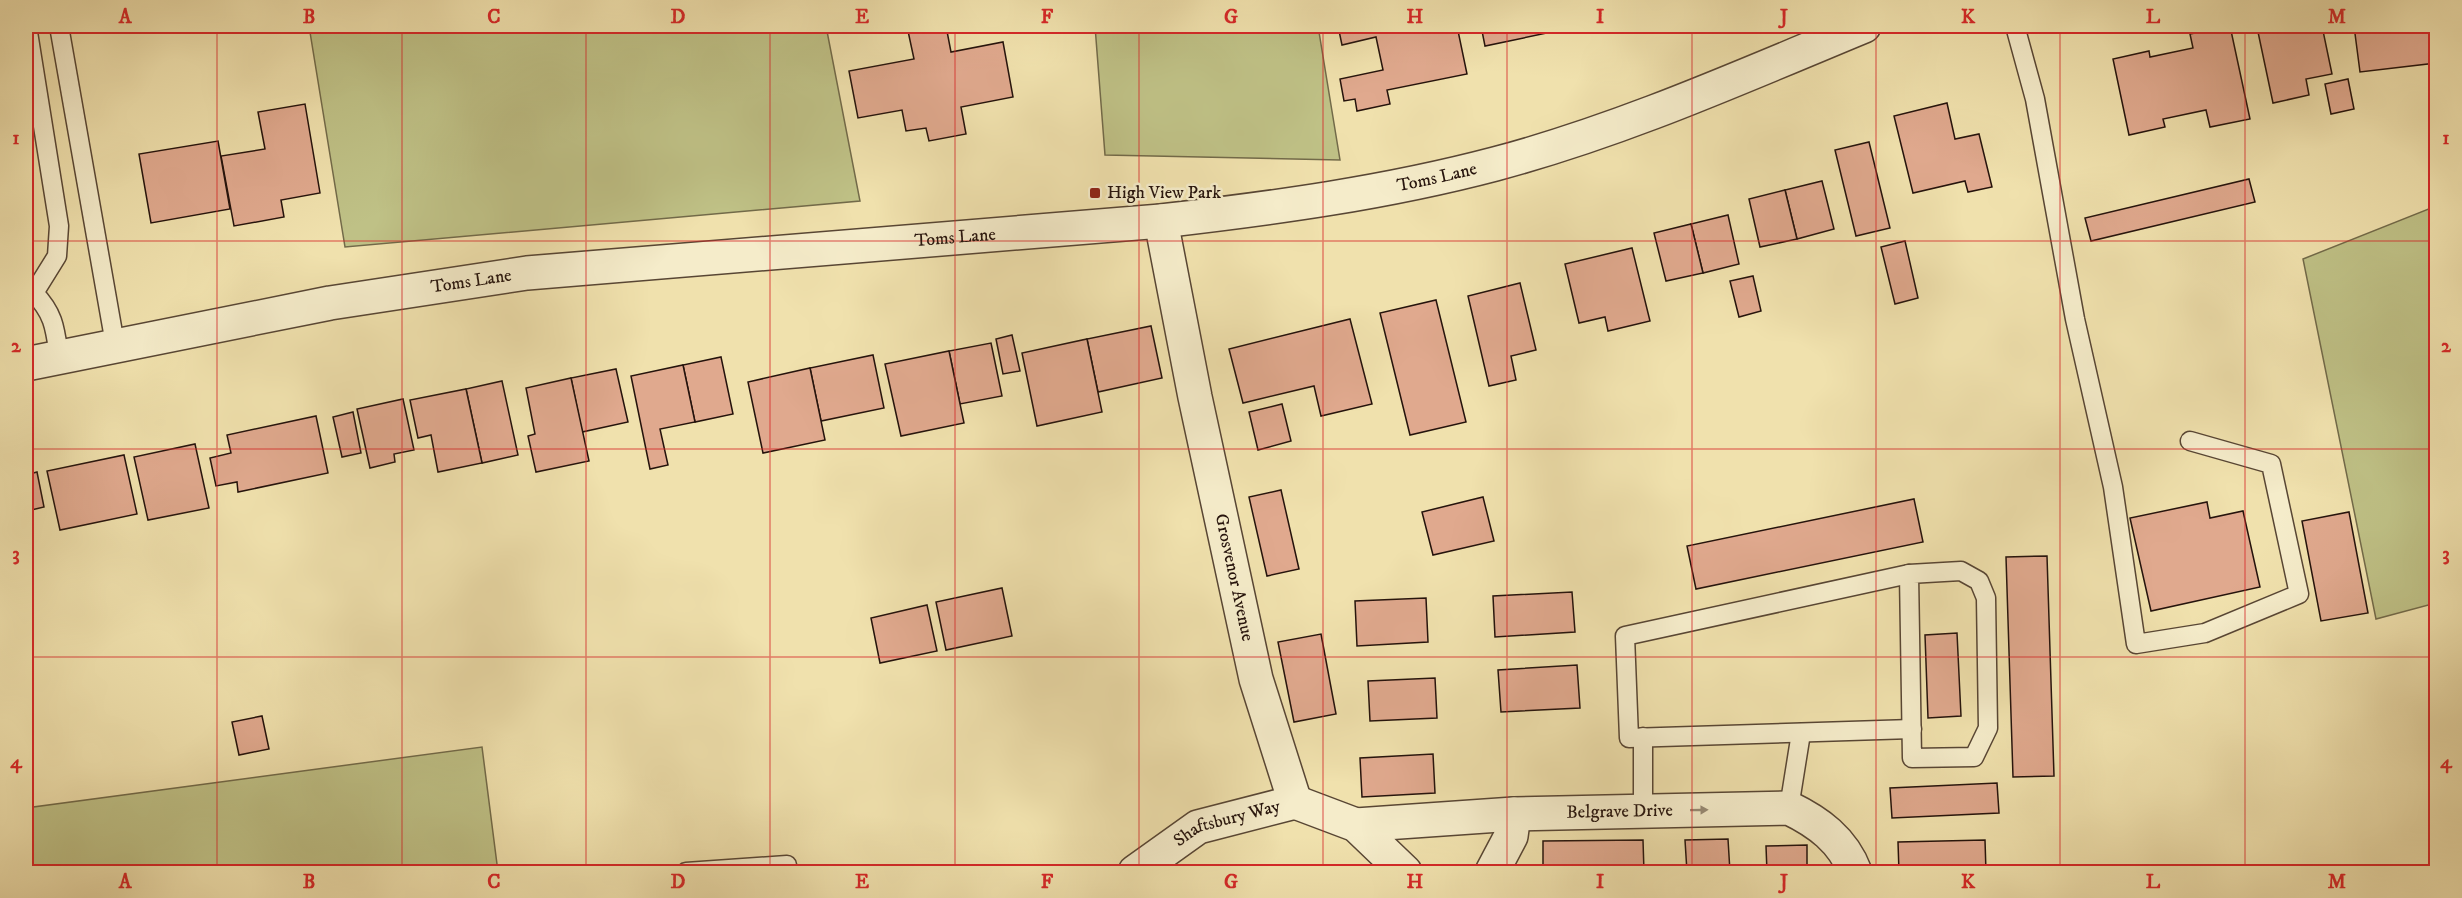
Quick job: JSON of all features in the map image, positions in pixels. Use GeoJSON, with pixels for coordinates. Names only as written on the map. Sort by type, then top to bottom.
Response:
{"type":"FeatureCollection","features":[{"type":"Feature","properties":{"kind":"street","name":"Toms Lane"},"geometry":{"type":"LineString","coordinates":[[26,364],[115,344],[330,303],[527,273],[1161,221],[1260,210],[1385,191],[1496,164],[1656,112],[1864,26]]}},
{"type":"Feature","properties":{"kind":"street","name":"Grosvenor Avenue"},"geometry":{"type":"LineString","coordinates":[[1161,221],[1195,397],[1256,679],[1295,802]]}},
{"type":"Feature","properties":{"kind":"street"},"geometry":{"type":"LineString","coordinates":[[1295,802],[1356,825],[1405,873]]}},
{"type":"Feature","properties":{"kind":"street","name":"Shaftsbury Way"},"geometry":{"type":"LineString","coordinates":[[1135,873],[1198,827],[1295,802]]}},
{"type":"Feature","properties":{"kind":"street","name":"Belgrave Drive"},"geometry":{"type":"LineString","coordinates":[[1356,825],[1514,814],[1789,808],[1811,819],[1836,839],[1855,873]]}},
{"type":"Feature","properties":{"kind":"street"},"geometry":{"type":"LineString","coordinates":[[1492,873],[1511,836],[1514,814]]}},
{"type":"Feature","properties":{"kind":"lane"},"geometry":{"type":"LineString","coordinates":[[27,26],[59,226],[57,256],[30,294],[46,306],[54,322],[59,356]]}},
{"type":"Feature","properties":{"kind":"lane"},"geometry":{"type":"LineString","coordinates":[[59,26],[115,344]]}},
{"type":"Feature","properties":{"kind":"lane"},"geometry":{"type":"LineString","coordinates":[[2015,26],[2035,99],[2074,319],[2113,487],[2136,644],[2205,633],[2299,594],[2271,464],[2190,441]]}},
{"type":"Feature","properties":{"kind":"lane"},"geometry":{"type":"LineString","coordinates":[[1909,574],[1912,729],[1912,758],[1974,757],[1988,728],[1986,598],[1979,582],[1961,572],[1909,574],[1625,636],[1629,738],[1912,729]]}},
{"type":"Feature","properties":{"kind":"lane"},"geometry":{"type":"LineString","coordinates":[[1789,808],[1801,733]]}},
{"type":"Feature","properties":{"kind":"lane"},"geometry":{"type":"LineString","coordinates":[[1643,737],[1643,811]]}},
{"type":"Feature","properties":{"kind":"lane"},"geometry":{"type":"LineString","coordinates":[[686,873],[787,865]]}},
{"type":"Feature","properties":{"kind":"green space"},"geometry":{"type":"Polygon","coordinates":[[[309,26],[826,26],[860,201],[345,247],[309,26]]]}},
{"type":"Feature","properties":{"kind":"green space"},"geometry":{"type":"Polygon","coordinates":[[[1095,26],[1318,26],[1340,160],[1105,155],[1095,26]]]}},
{"type":"Feature","properties":{"kind":"green space"},"geometry":{"type":"Polygon","coordinates":[[[2436,206],[2436,603],[2376,619],[2303,259],[2436,206]]]}},
{"type":"Feature","properties":{"kind":"green space"},"geometry":{"type":"Polygon","coordinates":[[[482,747],[498,872],[26,872],[26,808],[482,747]]]}},
{"type":"Feature","properties":{"kind":"building"},"geometry":{"type":"Polygon","coordinates":[[[946,26],[951,52],[1003,42],[1013,97],[961,107],[966,134],[929,141],[926,128],[906,131],[902,110],[858,118],[849,71],[914,59],[908,31],[946,26]]]}},
{"type":"Feature","properties":{"kind":"building"},"geometry":{"type":"Polygon","coordinates":[[[1338,26],[1384,26],[1386,32],[1415,26],[1457,26],[1467,74],[1387,90],[1390,104],[1357,111],[1355,99],[1344,101],[1340,79],[1383,70],[1376,37],[1342,45],[1338,26]]]}},
{"type":"Feature","properties":{"kind":"building"},"geometry":{"type":"Polygon","coordinates":[[[1481,26],[1565,26],[1566,29],[1485,46],[1481,26]]]}},
{"type":"Feature","properties":{"kind":"building"},"geometry":{"type":"Polygon","coordinates":[[[2230,26],[2250,119],[2210,127],[2206,110],[2163,119],[2165,127],[2129,135],[2113,59],[2149,51],[2150,57],[2193,48],[2190,34],[2230,26]]]}},
{"type":"Feature","properties":{"kind":"building"},"geometry":{"type":"Polygon","coordinates":[[[2290,26],[2322,26],[2332,74],[2306,79],[2309,95],[2273,103],[2258,32],[2290,26]]]}},
{"type":"Feature","properties":{"kind":"building"},"geometry":{"type":"Polygon","coordinates":[[[2354,26],[2436,26],[2436,63],[2360,72],[2354,26]]]}},
{"type":"Feature","properties":{"kind":"building"},"geometry":{"type":"Polygon","coordinates":[[[2348,79],[2354,109],[2331,114],[2325,84],[2348,79]]]}},
{"type":"Feature","properties":{"kind":"building"},"geometry":{"type":"Polygon","coordinates":[[[1947,103],[1955,139],[1979,134],[1992,187],[1968,192],[1965,181],[1913,193],[1894,116],[1947,103]]]}},
{"type":"Feature","properties":{"kind":"building"},"geometry":{"type":"Polygon","coordinates":[[[305,104],[320,193],[281,200],[284,217],[234,226],[221,156],[265,149],[258,112],[305,104]]]}},
{"type":"Feature","properties":{"kind":"building"},"geometry":{"type":"Polygon","coordinates":[[[218,141],[230,209],[151,223],[139,154],[218,141]]]}},
{"type":"Feature","properties":{"kind":"building"},"geometry":{"type":"Polygon","coordinates":[[[1869,142],[1890,228],[1856,236],[1835,150],[1869,142]]]}},
{"type":"Feature","properties":{"kind":"building"},"geometry":{"type":"Polygon","coordinates":[[[2249,179],[2255,202],[2091,241],[2085,218],[2249,179]]]}},
{"type":"Feature","properties":{"kind":"building"},"geometry":{"type":"Polygon","coordinates":[[[1822,181],[1834,229],[1797,239],[1785,190],[1822,181]]]}},
{"type":"Feature","properties":{"kind":"building"},"geometry":{"type":"Polygon","coordinates":[[[1785,190],[1797,239],[1760,247],[1749,199],[1785,190]]]}},
{"type":"Feature","properties":{"kind":"building"},"geometry":{"type":"Polygon","coordinates":[[[1728,215],[1739,264],[1703,273],[1691,224],[1728,215]]]}},
{"type":"Feature","properties":{"kind":"building"},"geometry":{"type":"Polygon","coordinates":[[[1691,224],[1703,273],[1666,281],[1654,233],[1691,224]]]}},
{"type":"Feature","properties":{"kind":"building"},"geometry":{"type":"Polygon","coordinates":[[[1905,241],[1918,298],[1895,304],[1881,247],[1905,241]]]}},
{"type":"Feature","properties":{"kind":"building"},"geometry":{"type":"Polygon","coordinates":[[[1632,248],[1650,321],[1608,331],[1605,317],[1579,323],[1565,264],[1632,248]]]}},
{"type":"Feature","properties":{"kind":"building"},"geometry":{"type":"Polygon","coordinates":[[[1753,276],[1761,311],[1739,317],[1730,281],[1753,276]]]}},
{"type":"Feature","properties":{"kind":"building"},"geometry":{"type":"Polygon","coordinates":[[[1520,283],[1536,350],[1511,356],[1516,380],[1489,386],[1468,296],[1520,283]]]}},
{"type":"Feature","properties":{"kind":"building"},"geometry":{"type":"Polygon","coordinates":[[[1436,300],[1466,422],[1410,435],[1380,313],[1436,300]]]}},
{"type":"Feature","properties":{"kind":"building"},"geometry":{"type":"Polygon","coordinates":[[[1350,319],[1372,404],[1321,416],[1314,386],[1243,403],[1229,349],[1350,319]]]}},
{"type":"Feature","properties":{"kind":"building"},"geometry":{"type":"Polygon","coordinates":[[[1151,326],[1162,378],[1098,392],[1087,339],[1151,326]]]}},
{"type":"Feature","properties":{"kind":"building"},"geometry":{"type":"Polygon","coordinates":[[[1012,335],[1020,371],[1003,374],[996,339],[1012,335]]]}},
{"type":"Feature","properties":{"kind":"building"},"geometry":{"type":"Polygon","coordinates":[[[1087,339],[1102,412],[1037,426],[1022,353],[1087,339]]]}},
{"type":"Feature","properties":{"kind":"building"},"geometry":{"type":"Polygon","coordinates":[[[991,343],[1002,396],[960,404],[949,351],[991,343]]]}},
{"type":"Feature","properties":{"kind":"building"},"geometry":{"type":"Polygon","coordinates":[[[949,351],[964,423],[901,436],[885,364],[949,351]]]}},
{"type":"Feature","properties":{"kind":"building"},"geometry":{"type":"Polygon","coordinates":[[[873,355],[884,408],[821,421],[810,368],[873,355]]]}},
{"type":"Feature","properties":{"kind":"building"},"geometry":{"type":"Polygon","coordinates":[[[721,357],[733,414],[695,422],[683,365],[721,357]]]}},
{"type":"Feature","properties":{"kind":"building"},"geometry":{"type":"Polygon","coordinates":[[[683,365],[695,422],[660,429],[668,465],[650,469],[631,376],[683,365]]]}},
{"type":"Feature","properties":{"kind":"building"},"geometry":{"type":"Polygon","coordinates":[[[810,368],[825,440],[763,453],[748,382],[810,368]]]}},
{"type":"Feature","properties":{"kind":"building"},"geometry":{"type":"Polygon","coordinates":[[[616,369],[628,422],[582,432],[571,378],[616,369]]]}},
{"type":"Feature","properties":{"kind":"building"},"geometry":{"type":"Polygon","coordinates":[[[571,378],[589,461],[536,472],[528,436],[535,434],[526,388],[571,378]]]}},
{"type":"Feature","properties":{"kind":"building"},"geometry":{"type":"Polygon","coordinates":[[[502,381],[518,455],[482,463],[466,389],[502,381]]]}},
{"type":"Feature","properties":{"kind":"building"},"geometry":{"type":"Polygon","coordinates":[[[466,389],[482,463],[438,472],[431,435],[418,438],[410,400],[466,389]]]}},
{"type":"Feature","properties":{"kind":"building"},"geometry":{"type":"Polygon","coordinates":[[[403,399],[414,450],[394,454],[395,462],[370,468],[357,409],[403,399]]]}},
{"type":"Feature","properties":{"kind":"building"},"geometry":{"type":"Polygon","coordinates":[[[1282,404],[1291,441],[1258,450],[1249,412],[1282,404]]]}},
{"type":"Feature","properties":{"kind":"building"},"geometry":{"type":"Polygon","coordinates":[[[353,412],[361,453],[342,457],[333,417],[353,412]]]}},
{"type":"Feature","properties":{"kind":"building"},"geometry":{"type":"Polygon","coordinates":[[[316,416],[328,473],[238,492],[237,482],[216,486],[210,458],[231,453],[227,435],[316,416]]]}},
{"type":"Feature","properties":{"kind":"building"},"geometry":{"type":"Polygon","coordinates":[[[195,444],[209,508],[148,520],[134,457],[195,444]]]}},
{"type":"Feature","properties":{"kind":"building"},"geometry":{"type":"Polygon","coordinates":[[[124,455],[137,514],[60,530],[47,471],[124,455]]]}},
{"type":"Feature","properties":{"kind":"building"},"geometry":{"type":"Polygon","coordinates":[[[37,472],[44,507],[27,511],[33,538],[26,539],[26,475],[37,472]]]}},
{"type":"Feature","properties":{"kind":"building"},"geometry":{"type":"Polygon","coordinates":[[[1281,490],[1299,569],[1267,576],[1249,497],[1281,490]]]}},
{"type":"Feature","properties":{"kind":"building"},"geometry":{"type":"Polygon","coordinates":[[[1483,497],[1494,541],[1433,555],[1422,512],[1483,497]]]}},
{"type":"Feature","properties":{"kind":"building"},"geometry":{"type":"Polygon","coordinates":[[[1914,499],[1923,542],[1696,589],[1687,546],[1914,499]]]}},
{"type":"Feature","properties":{"kind":"building"},"geometry":{"type":"Polygon","coordinates":[[[2207,502],[2210,518],[2243,511],[2260,587],[2151,611],[2130,518],[2207,502]]]}},
{"type":"Feature","properties":{"kind":"building"},"geometry":{"type":"Polygon","coordinates":[[[2349,512],[2368,613],[2321,621],[2302,521],[2349,512]]]}},
{"type":"Feature","properties":{"kind":"building"},"geometry":{"type":"Polygon","coordinates":[[[2047,556],[2054,776],[2013,777],[2006,557],[2047,556]]]}},
{"type":"Feature","properties":{"kind":"building"},"geometry":{"type":"Polygon","coordinates":[[[1002,588],[1012,636],[946,650],[936,602],[1002,588]]]}},
{"type":"Feature","properties":{"kind":"building"},"geometry":{"type":"Polygon","coordinates":[[[1572,592],[1575,632],[1495,637],[1493,596],[1572,592]]]}},
{"type":"Feature","properties":{"kind":"building"},"geometry":{"type":"Polygon","coordinates":[[[1426,598],[1428,642],[1357,646],[1355,601],[1426,598]]]}},
{"type":"Feature","properties":{"kind":"building"},"geometry":{"type":"Polygon","coordinates":[[[927,605],[937,651],[880,663],[871,618],[927,605]]]}},
{"type":"Feature","properties":{"kind":"building"},"geometry":{"type":"Polygon","coordinates":[[[1957,633],[1961,716],[1928,718],[1925,635],[1957,633]]]}},
{"type":"Feature","properties":{"kind":"building"},"geometry":{"type":"Polygon","coordinates":[[[1321,634],[1336,714],[1294,722],[1278,642],[1321,634]]]}},
{"type":"Feature","properties":{"kind":"building"},"geometry":{"type":"Polygon","coordinates":[[[1577,665],[1580,708],[1501,712],[1498,670],[1577,665]]]}},
{"type":"Feature","properties":{"kind":"building"},"geometry":{"type":"Polygon","coordinates":[[[1435,678],[1437,718],[1370,721],[1368,681],[1435,678]]]}},
{"type":"Feature","properties":{"kind":"building"},"geometry":{"type":"Polygon","coordinates":[[[262,716],[269,749],[239,755],[232,722],[262,716]]]}},
{"type":"Feature","properties":{"kind":"building"},"geometry":{"type":"Polygon","coordinates":[[[1433,754],[1435,793],[1362,797],[1360,758],[1433,754]]]}},
{"type":"Feature","properties":{"kind":"building"},"geometry":{"type":"Polygon","coordinates":[[[1997,783],[1999,813],[1892,818],[1890,788],[1997,783]]]}},
{"type":"Feature","properties":{"kind":"building"},"geometry":{"type":"Polygon","coordinates":[[[1728,839],[1730,872],[1687,872],[1685,840],[1728,839]]]}},
{"type":"Feature","properties":{"kind":"building"},"geometry":{"type":"Polygon","coordinates":[[[1643,840],[1644,872],[1543,872],[1543,841],[1643,840]]]}},
{"type":"Feature","properties":{"kind":"building"},"geometry":{"type":"Polygon","coordinates":[[[1985,840],[1986,872],[1899,872],[1898,842],[1985,840]]]}},
{"type":"Feature","properties":{"kind":"building"},"geometry":{"type":"Polygon","coordinates":[[[1807,845],[1807,872],[1767,872],[1766,846],[1807,845]]]}},
{"type":"Feature","properties":{"kind":"place","name":"High View Park"},"geometry":{"type":"Point","coordinates":[1095,193]}}]}
